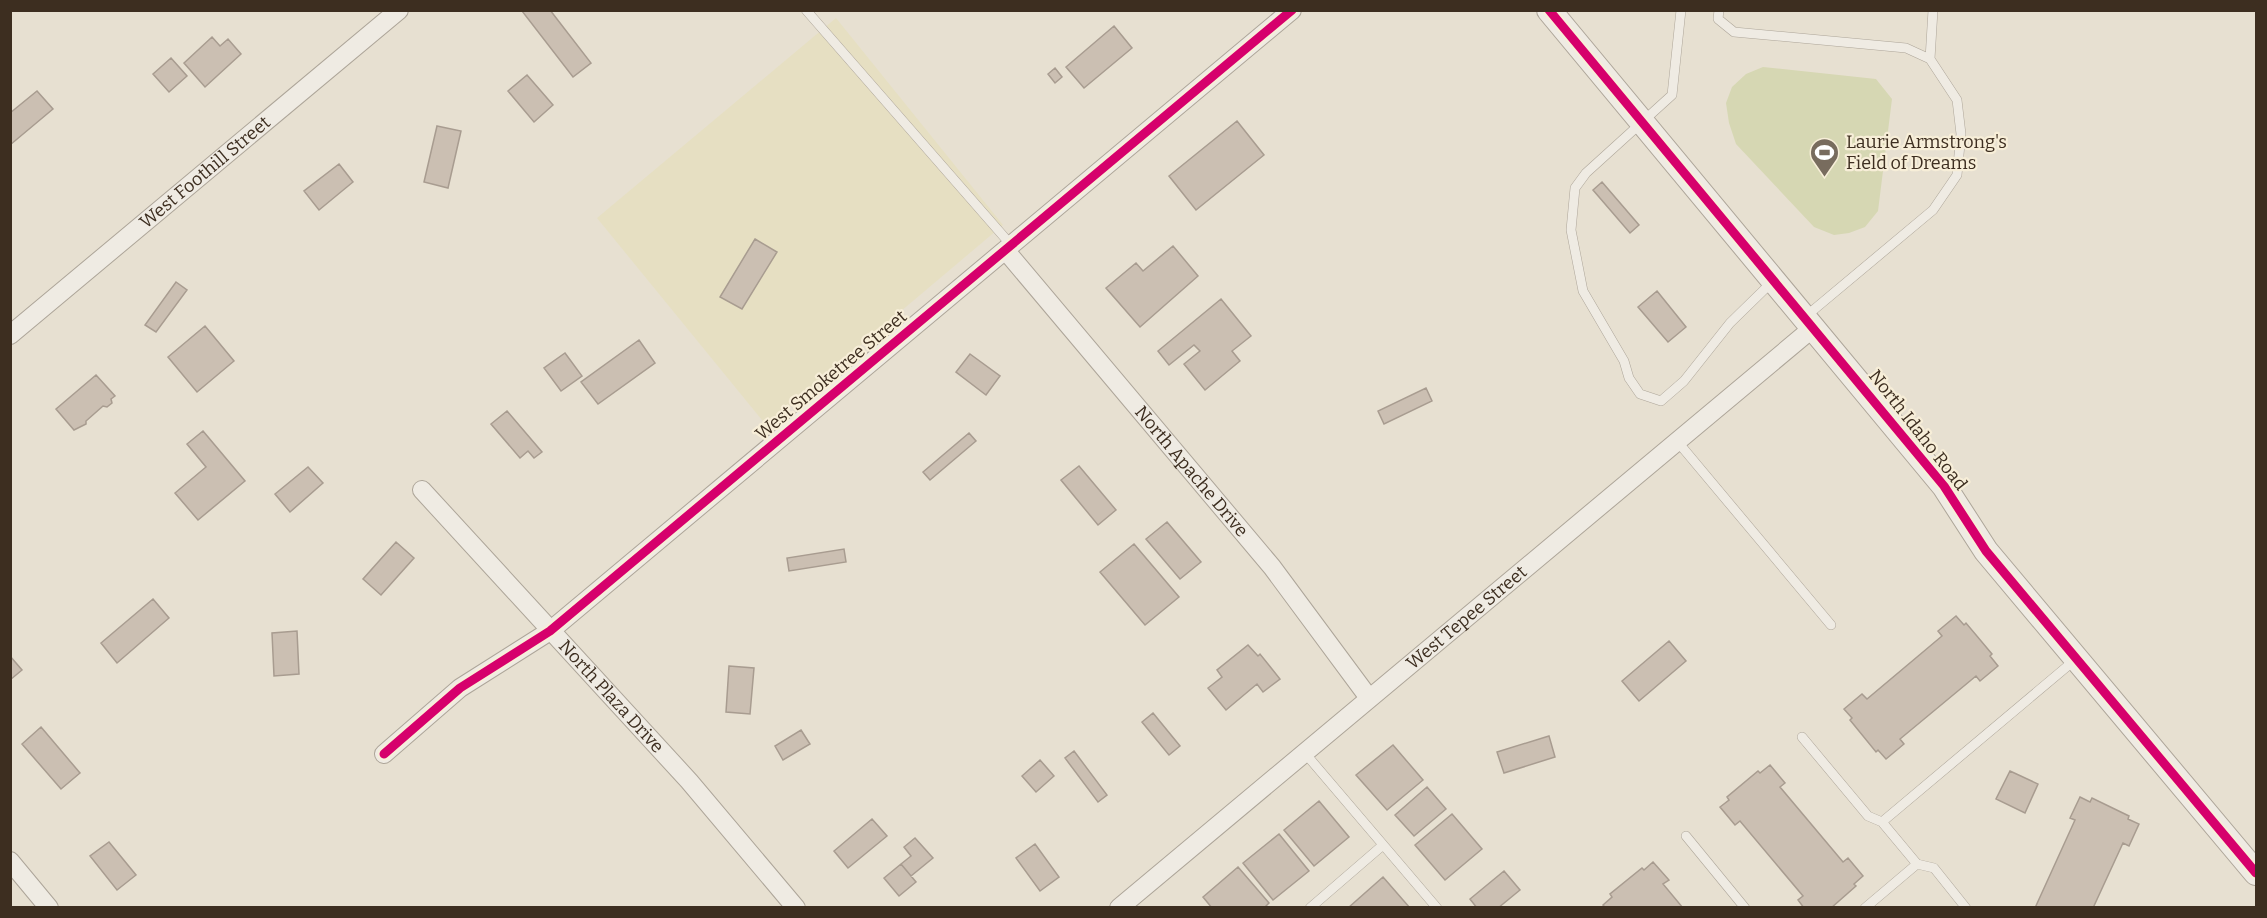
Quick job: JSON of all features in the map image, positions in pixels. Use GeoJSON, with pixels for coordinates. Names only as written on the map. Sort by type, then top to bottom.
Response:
{"type":"FeatureCollection","features":[{"type":"Feature","properties":{"kind":"street","name":"West Foothill Street"},"geometry":{"type":"LineString","coordinates":[[10,335],[399,10]]}},
{"type":"Feature","properties":{"kind":"street","name":"West Smoketree Street"},"geometry":{"type":"LineString","coordinates":[[384,754],[460,688],[550,631],[1292,10]]}},
{"type":"Feature","properties":{"kind":"street","name":"North Idaho Road"},"geometry":{"type":"LineString","coordinates":[[1549,10],[1944,486],[1986,551],[2256,873]]}},
{"type":"Feature","properties":{"kind":"street","name":"North Apache Drive"},"geometry":{"type":"LineString","coordinates":[[1009,249],[1272,567],[1369,698]]}},
{"type":"Feature","properties":{"kind":"street","name":"West Tepee Street"},"geometry":{"type":"LineString","coordinates":[[1119,908],[1677,441],[1810,322]]}},
{"type":"Feature","properties":{"kind":"street","name":"North Plaza Drive"},"geometry":{"type":"LineString","coordinates":[[422,490],[688,781],[796,908]]}},
{"type":"Feature","properties":{"kind":"street"},"geometry":{"type":"LineString","coordinates":[[10,861],[49,908]]}},
{"type":"Feature","properties":{"kind":"lane"},"geometry":{"type":"LineString","coordinates":[[806,10],[1009,249]]}},
{"type":"Feature","properties":{"kind":"lane"},"geometry":{"type":"LineString","coordinates":[[1681,10],[1672,95],[1586,173],[1575,188],[1571,230],[1583,291],[1624,361],[1629,378],[1640,394],[1661,400],[1684,381],[1730,323],[1774,280]]}},
{"type":"Feature","properties":{"kind":"lane"},"geometry":{"type":"LineString","coordinates":[[1719,10],[1718,19],[1734,32],[1906,48],[1930,59],[1957,100],[1961,134],[1957,175],[1933,210],[1810,322]]}},
{"type":"Feature","properties":{"kind":"lane"},"geometry":{"type":"LineString","coordinates":[[1930,59],[1933,10]]}},
{"type":"Feature","properties":{"kind":"lane"},"geometry":{"type":"LineString","coordinates":[[1677,441],[1831,625]]}},
{"type":"Feature","properties":{"kind":"lane"},"geometry":{"type":"LineString","coordinates":[[1882,822],[2076,659]]}},
{"type":"Feature","properties":{"kind":"lane"},"geometry":{"type":"LineString","coordinates":[[1803,737],[1868,816],[1882,822],[1917,864],[1934,868],[1966,908]]}},
{"type":"Feature","properties":{"kind":"lane"},"geometry":{"type":"LineString","coordinates":[[1304,752],[1437,908]]}},
{"type":"Feature","properties":{"kind":"lane"},"geometry":{"type":"LineString","coordinates":[[1686,836],[1745,908]]}},
{"type":"Feature","properties":{"kind":"lane"},"geometry":{"type":"LineString","coordinates":[[1310,908],[1383,845]]}},
{"type":"Feature","properties":{"kind":"lane"},"geometry":{"type":"LineString","coordinates":[[1865,908],[1917,864]]}},
{"type":"Feature","properties":{"kind":"shaded area"},"geometry":{"type":"Polygon","coordinates":[[[836,18],[1003,225],[766,425],[597,218],[836,18]]]}},
{"type":"Feature","properties":{"kind":"green space","name":"Laurie Armstrong's Field of Dreams"},"geometry":{"type":"Polygon","coordinates":[[[1763,67],[1876,79],[1892,99],[1878,211],[1865,227],[1849,233],[1834,235],[1814,227],[1736,144],[1729,123],[1726,103],[1732,87],[1746,74],[1763,67]]]}},
{"type":"Feature","properties":{"kind":"building"},"geometry":{"type":"Polygon","coordinates":[[[550,10],[591,63],[573,77],[522,11],[550,10]]]}},
{"type":"Feature","properties":{"kind":"building"},"geometry":{"type":"Polygon","coordinates":[[[1114,26],[1132,48],[1084,88],[1066,67],[1114,26]]]}},
{"type":"Feature","properties":{"kind":"building"},"geometry":{"type":"Polygon","coordinates":[[[212,37],[220,46],[228,39],[241,54],[205,87],[184,63],[212,37]]]}},
{"type":"Feature","properties":{"kind":"building"},"geometry":{"type":"Polygon","coordinates":[[[171,58],[187,76],[169,92],[153,74],[171,58]]]}},
{"type":"Feature","properties":{"kind":"building"},"geometry":{"type":"Polygon","coordinates":[[[1055,68],[1062,77],[1055,83],[1048,74],[1055,68]]]}},
{"type":"Feature","properties":{"kind":"building"},"geometry":{"type":"Polygon","coordinates":[[[527,75],[553,105],[534,122],[508,91],[527,75]]]}},
{"type":"Feature","properties":{"kind":"building"},"geometry":{"type":"Polygon","coordinates":[[[37,91],[53,109],[10,145],[10,113],[37,91]]]}},
{"type":"Feature","properties":{"kind":"building"},"geometry":{"type":"Polygon","coordinates":[[[1237,121],[1264,155],[1196,210],[1169,176],[1237,121]]]}},
{"type":"Feature","properties":{"kind":"building"},"geometry":{"type":"Polygon","coordinates":[[[437,126],[461,131],[448,188],[424,182],[437,126]]]}},
{"type":"Feature","properties":{"kind":"building"},"geometry":{"type":"Polygon","coordinates":[[[339,164],[353,182],[319,210],[304,191],[339,164]]]}},
{"type":"Feature","properties":{"kind":"building"},"geometry":{"type":"Polygon","coordinates":[[[1602,182],[1639,225],[1630,233],[1593,190],[1602,182]]]}},
{"type":"Feature","properties":{"kind":"building"},"geometry":{"type":"Polygon","coordinates":[[[755,239],[777,252],[742,309],[720,297],[755,239]]]}},
{"type":"Feature","properties":{"kind":"building"},"geometry":{"type":"Polygon","coordinates":[[[1173,246],[1198,276],[1140,327],[1106,288],[1136,263],[1143,271],[1173,246]]]}},
{"type":"Feature","properties":{"kind":"building"},"geometry":{"type":"Polygon","coordinates":[[[176,282],[187,290],[156,332],[145,325],[176,282]]]}},
{"type":"Feature","properties":{"kind":"building"},"geometry":{"type":"Polygon","coordinates":[[[1657,291],[1686,327],[1668,342],[1638,307],[1657,291]]]}},
{"type":"Feature","properties":{"kind":"building"},"geometry":{"type":"Polygon","coordinates":[[[1221,299],[1251,336],[1232,351],[1240,361],[1205,390],[1184,364],[1200,351],[1194,345],[1169,365],[1158,351],[1221,299]]]}},
{"type":"Feature","properties":{"kind":"building"},"geometry":{"type":"Polygon","coordinates":[[[205,326],[234,361],[197,392],[168,357],[205,326]]]}},
{"type":"Feature","properties":{"kind":"building"},"geometry":{"type":"Polygon","coordinates":[[[639,340],[655,363],[598,404],[581,382],[639,340]]]}},
{"type":"Feature","properties":{"kind":"building"},"geometry":{"type":"Polygon","coordinates":[[[565,353],[582,376],[561,391],[544,368],[565,353]]]}},
{"type":"Feature","properties":{"kind":"building"},"geometry":{"type":"Polygon","coordinates":[[[970,354],[1000,376],[986,395],[956,372],[970,354]]]}},
{"type":"Feature","properties":{"kind":"building"},"geometry":{"type":"Polygon","coordinates":[[[96,375],[115,396],[111,399],[112,403],[107,407],[103,406],[86,421],[86,424],[74,430],[56,409],[96,375]]]}},
{"type":"Feature","properties":{"kind":"building"},"geometry":{"type":"Polygon","coordinates":[[[1426,388],[1432,401],[1384,424],[1378,411],[1426,388]]]}},
{"type":"Feature","properties":{"kind":"building"},"geometry":{"type":"Polygon","coordinates":[[[507,411],[542,452],[534,458],[528,451],[520,458],[491,424],[507,411]]]}},
{"type":"Feature","properties":{"kind":"building"},"geometry":{"type":"Polygon","coordinates":[[[203,431],[245,481],[198,520],[175,493],[206,467],[187,444],[203,431]]]}},
{"type":"Feature","properties":{"kind":"building"},"geometry":{"type":"Polygon","coordinates":[[[969,433],[976,441],[930,480],[923,472],[969,433]]]}},
{"type":"Feature","properties":{"kind":"building"},"geometry":{"type":"Polygon","coordinates":[[[1079,466],[1116,510],[1098,525],[1061,480],[1079,466]]]}},
{"type":"Feature","properties":{"kind":"building"},"geometry":{"type":"Polygon","coordinates":[[[308,467],[323,483],[290,512],[275,494],[308,467]]]}},
{"type":"Feature","properties":{"kind":"building"},"geometry":{"type":"Polygon","coordinates":[[[1167,522],[1201,562],[1180,579],[1146,539],[1167,522]]]}},
{"type":"Feature","properties":{"kind":"building"},"geometry":{"type":"Polygon","coordinates":[[[396,542],[414,558],[381,595],[363,579],[396,542]]]}},
{"type":"Feature","properties":{"kind":"building"},"geometry":{"type":"Polygon","coordinates":[[[1134,544],[1179,597],[1145,625],[1100,572],[1134,544]]]}},
{"type":"Feature","properties":{"kind":"building"},"geometry":{"type":"Polygon","coordinates":[[[844,549],[846,562],[789,571],[787,558],[844,549]]]}},
{"type":"Feature","properties":{"kind":"building"},"geometry":{"type":"Polygon","coordinates":[[[153,599],[169,618],[117,663],[101,643],[153,599]]]}},
{"type":"Feature","properties":{"kind":"building"},"geometry":{"type":"Polygon","coordinates":[[[1956,616],[1964,625],[1966,623],[1992,654],[1990,656],[1998,666],[1980,681],[1976,676],[1900,739],[1904,744],[1886,759],[1878,750],[1876,752],[1844,709],[1862,694],[1867,699],[1942,636],[1938,631],[1956,616]]]}},
{"type":"Feature","properties":{"kind":"building"},"geometry":{"type":"Polygon","coordinates":[[[297,631],[299,674],[274,676],[272,633],[297,631]]]}},
{"type":"Feature","properties":{"kind":"building"},"geometry":{"type":"Polygon","coordinates":[[[1669,641],[1686,661],[1639,701],[1622,681],[1669,641]]]}},
{"type":"Feature","properties":{"kind":"building"},"geometry":{"type":"Polygon","coordinates":[[[1248,645],[1258,656],[1260,654],[1280,679],[1263,692],[1257,684],[1226,710],[1208,688],[1222,677],[1217,670],[1248,645]]]}},
{"type":"Feature","properties":{"kind":"building"},"geometry":{"type":"Polygon","coordinates":[[[10,656],[22,670],[10,680],[10,656]]]}},
{"type":"Feature","properties":{"kind":"building"},"geometry":{"type":"Polygon","coordinates":[[[729,666],[754,668],[750,714],[726,712],[729,666]]]}},
{"type":"Feature","properties":{"kind":"building"},"geometry":{"type":"Polygon","coordinates":[[[1153,713],[1180,746],[1169,755],[1142,722],[1153,713]]]}},
{"type":"Feature","properties":{"kind":"building"},"geometry":{"type":"Polygon","coordinates":[[[41,727],[80,773],[61,789],[22,744],[41,727]]]}},
{"type":"Feature","properties":{"kind":"building"},"geometry":{"type":"Polygon","coordinates":[[[801,730],[810,744],[783,760],[775,746],[801,730]]]}},
{"type":"Feature","properties":{"kind":"building"},"geometry":{"type":"Polygon","coordinates":[[[1549,736],[1555,757],[1504,773],[1497,752],[1549,736]]]}},
{"type":"Feature","properties":{"kind":"building"},"geometry":{"type":"Polygon","coordinates":[[[1393,745],[1423,780],[1387,810],[1356,775],[1393,745]]]}},
{"type":"Feature","properties":{"kind":"building"},"geometry":{"type":"Polygon","coordinates":[[[1074,751],[1107,795],[1098,802],[1065,758],[1074,751]]]}},
{"type":"Feature","properties":{"kind":"building"},"geometry":{"type":"Polygon","coordinates":[[[1040,760],[1054,776],[1036,792],[1022,776],[1040,760]]]}},
{"type":"Feature","properties":{"kind":"building"},"geometry":{"type":"Polygon","coordinates":[[[1770,765],[1785,783],[1780,787],[1843,862],[1848,858],[1863,876],[1854,884],[1856,886],[1831,908],[1804,908],[1798,900],[1803,896],[1740,821],[1735,825],[1720,807],[1729,800],[1727,797],[1758,771],[1760,773],[1770,765]]]}},
{"type":"Feature","properties":{"kind":"building"},"geometry":{"type":"Polygon","coordinates":[[[2010,771],[2038,784],[2025,813],[1996,799],[2010,771]]]}},
{"type":"Feature","properties":{"kind":"building"},"geometry":{"type":"Polygon","coordinates":[[[1427,787],[1446,809],[1414,836],[1395,815],[1427,787]]]}},
{"type":"Feature","properties":{"kind":"building"},"geometry":{"type":"Polygon","coordinates":[[[2080,797],[2090,802],[2092,798],[2129,816],[2128,819],[2139,824],[2129,846],[2123,843],[2093,908],[2035,908],[2075,820],[2070,818],[2080,797]]]}},
{"type":"Feature","properties":{"kind":"building"},"geometry":{"type":"Polygon","coordinates":[[[1319,801],[1349,837],[1314,866],[1284,830],[1319,801]]]}},
{"type":"Feature","properties":{"kind":"building"},"geometry":{"type":"Polygon","coordinates":[[[1452,814],[1482,849],[1445,880],[1415,845],[1452,814]]]}},
{"type":"Feature","properties":{"kind":"building"},"geometry":{"type":"Polygon","coordinates":[[[872,819],[887,836],[848,868],[834,851],[872,819]]]}},
{"type":"Feature","properties":{"kind":"building"},"geometry":{"type":"Polygon","coordinates":[[[1279,834],[1309,871],[1273,900],[1243,863],[1279,834]]]}},
{"type":"Feature","properties":{"kind":"building"},"geometry":{"type":"Polygon","coordinates":[[[915,838],[933,858],[911,876],[901,864],[911,856],[904,847],[915,838]]]}},
{"type":"Feature","properties":{"kind":"building"},"geometry":{"type":"Polygon","coordinates":[[[109,842],[136,875],[117,890],[90,856],[109,842]]]}},
{"type":"Feature","properties":{"kind":"building"},"geometry":{"type":"Polygon","coordinates":[[[1035,844],[1059,877],[1040,891],[1016,858],[1035,844]]]}},
{"type":"Feature","properties":{"kind":"building"},"geometry":{"type":"Polygon","coordinates":[[[1653,862],[1669,880],[1663,884],[1683,908],[1606,908],[1603,905],[1612,897],[1610,894],[1653,862]]]}},
{"type":"Feature","properties":{"kind":"building"},"geometry":{"type":"Polygon","coordinates":[[[901,864],[916,882],[899,896],[884,878],[901,864]]]}},
{"type":"Feature","properties":{"kind":"building"},"geometry":{"type":"Polygon","coordinates":[[[1238,867],[1269,903],[1264,908],[1212,908],[1203,897],[1238,867]]]}},
{"type":"Feature","properties":{"kind":"building"},"geometry":{"type":"Polygon","coordinates":[[[1504,871],[1520,890],[1498,908],[1477,908],[1470,899],[1504,871]]]}},
{"type":"Feature","properties":{"kind":"building"},"geometry":{"type":"Polygon","coordinates":[[[1383,877],[1410,908],[1348,908],[1383,877]]]}},
{"type":"Feature","properties":{"kind":"cycle path"},"geometry":{"type":"LineString","coordinates":[[384,754],[460,688],[550,631],[1292,10]]}},
{"type":"Feature","properties":{"kind":"cycle path"},"geometry":{"type":"LineString","coordinates":[[1549,10],[1944,486],[1986,551],[2256,873]]}},
{"type":"Feature","properties":{"kind":"place","name":"Laurie Armstrong's Field of Dreams"},"geometry":{"type":"Point","coordinates":[1825,178]}}]}
